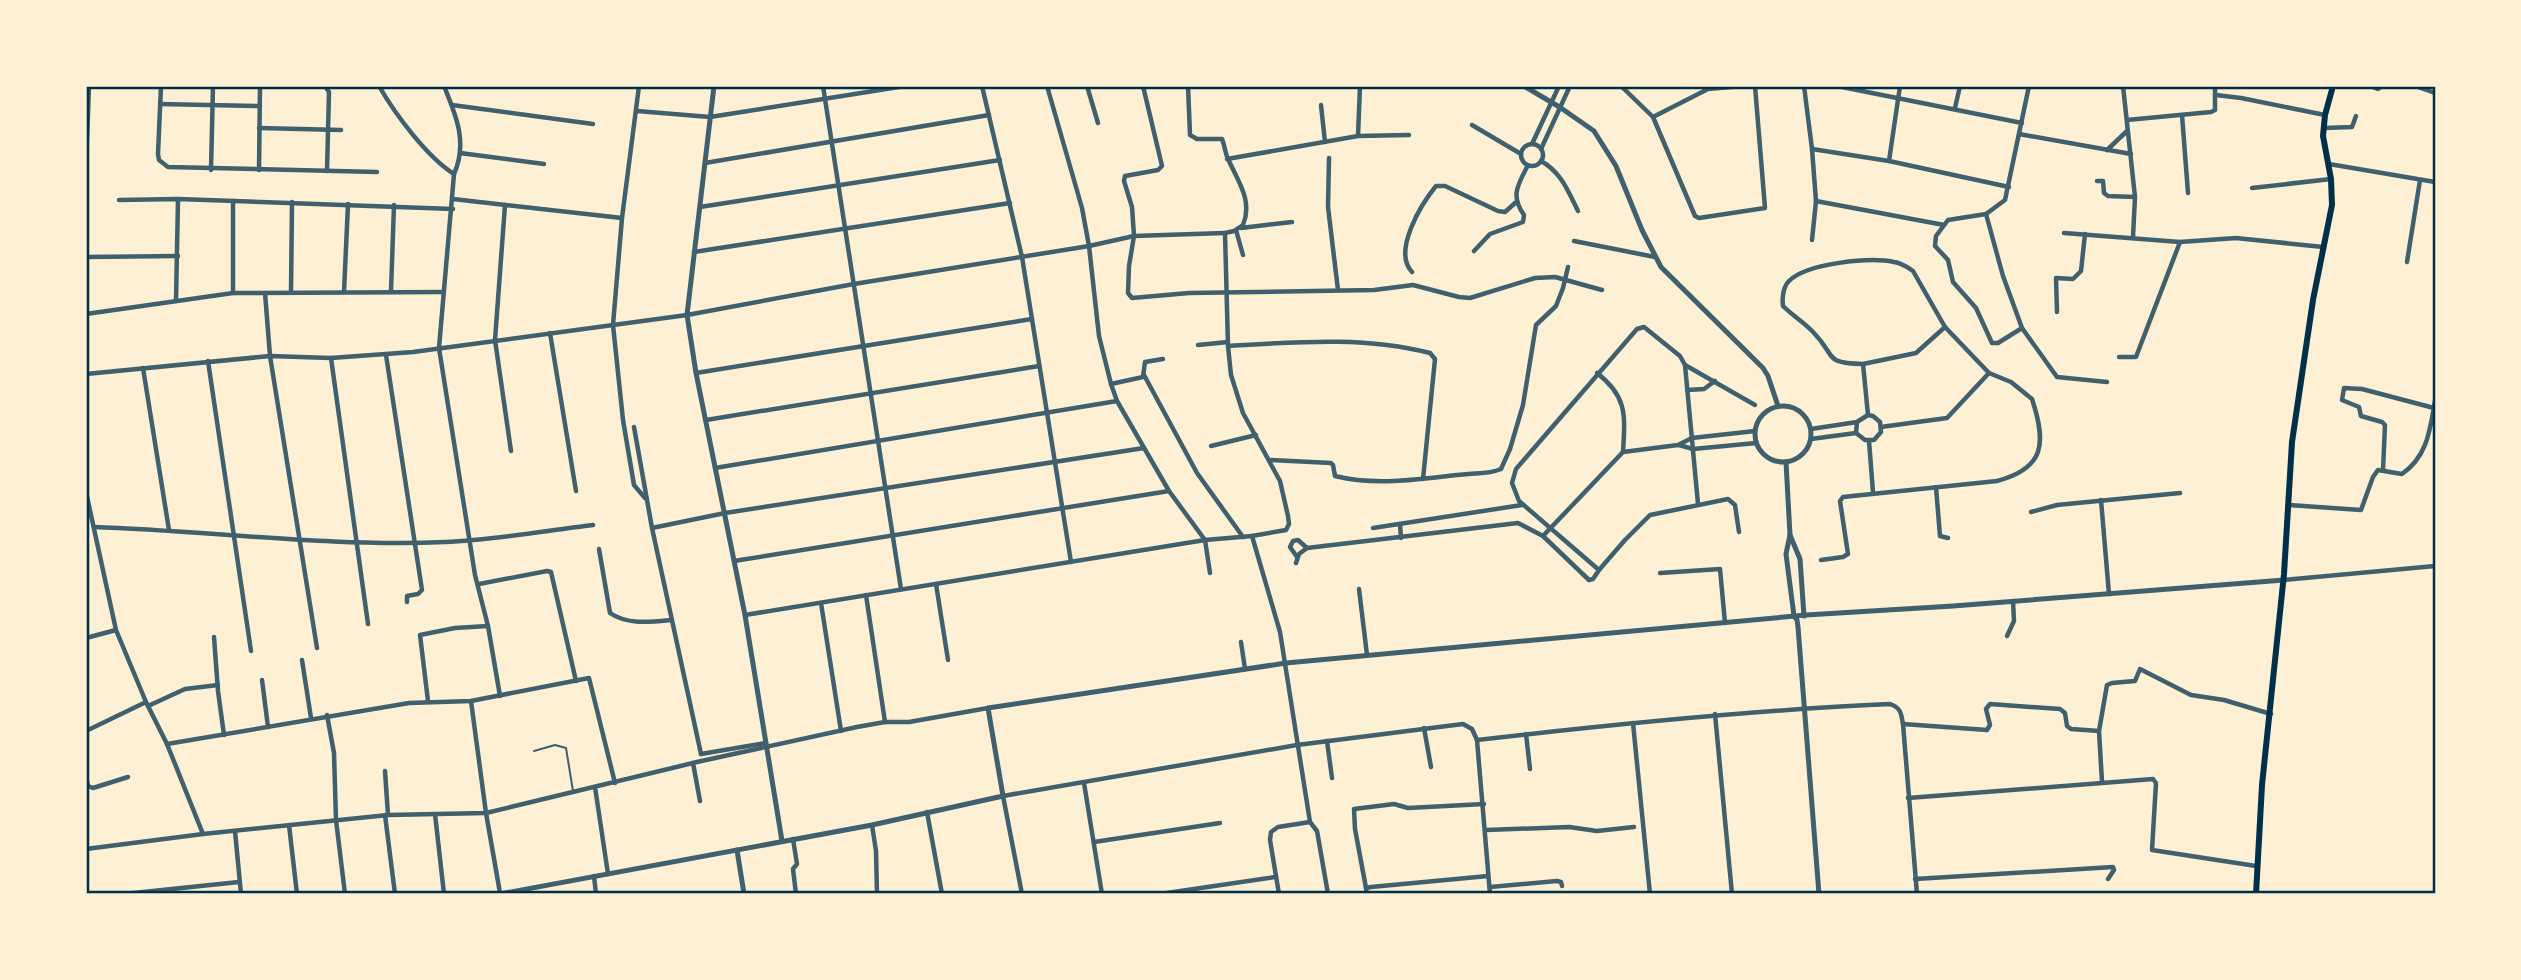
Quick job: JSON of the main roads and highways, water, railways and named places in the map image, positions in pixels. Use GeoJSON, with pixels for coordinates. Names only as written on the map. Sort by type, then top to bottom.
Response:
{"type":"FeatureCollection","features":[{"type":"Feature","properties":{"kind":"main road"},"geometry":{"type":"LineString","coordinates":[[2256,894],[2256,866],[2284,577],[2292,442],[2332,205],[2323,128],[2333,86]]}}]}
